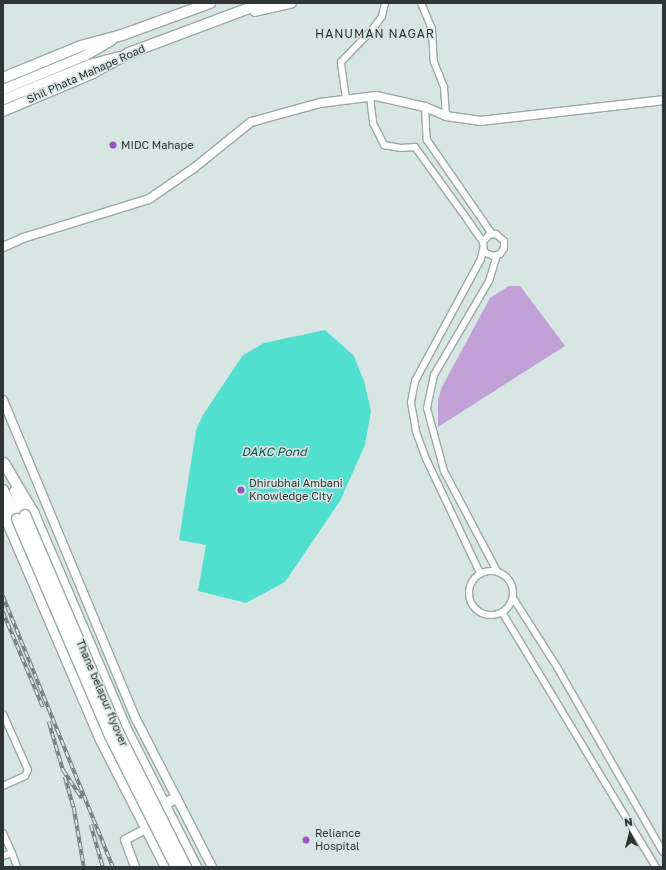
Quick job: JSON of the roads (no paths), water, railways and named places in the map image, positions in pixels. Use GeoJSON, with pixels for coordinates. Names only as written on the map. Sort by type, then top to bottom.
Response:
{"type":"FeatureCollection","features":[{"type":"Feature","properties":{"kind":"main road","name":"Shil Phata Mahape Road"},"geometry":{"type":"LineString","coordinates":[[3,78],[81,46],[122,35],[210,3]]}},
{"type":"Feature","properties":{"kind":"main road"},"geometry":{"type":"LineString","coordinates":[[237,15],[263,3]]}},
{"type":"Feature","properties":{"kind":"main road"},"geometry":{"type":"LineString","coordinates":[[237,15],[291,3]]}},
{"type":"Feature","properties":{"kind":"main road","name":"Shil Phata Mahape Road"},"geometry":{"type":"LineString","coordinates":[[3,111],[93,73],[128,53],[237,15]]}},
{"type":"Feature","properties":{"kind":"main road","name":"Shil Phata Mahape Road"},"geometry":{"type":"LineString","coordinates":[[3,89],[85,55],[122,35]]}},
{"type":"Feature","properties":{"kind":"main road"},"geometry":{"type":"LineString","coordinates":[[3,99],[89,64],[128,53]]}},
{"type":"Feature","properties":{"kind":"main road"},"geometry":{"type":"LineString","coordinates":[[3,462],[21,517]]}},
{"type":"Feature","properties":{"kind":"main road"},"geometry":{"type":"LineString","coordinates":[[3,462],[34,512],[126,729],[196,867]]}},
{"type":"Feature","properties":{"kind":"main road"},"geometry":{"type":"LineString","coordinates":[[3,490],[21,517]]}},
{"type":"Feature","properties":{"kind":"main road"},"geometry":{"type":"LineString","coordinates":[[3,504],[8,522],[101,740],[166,867]]}},
{"type":"Feature","properties":{"kind":"main road","name":"Thane belapur flyover"},"geometry":{"type":"LineString","coordinates":[[21,517],[110,736],[176,867]]}},
{"type":"Feature","properties":{"kind":"main road","name":"Thane belapur flyover"},"geometry":{"type":"LineString","coordinates":[[21,517],[118,732],[186,867]]}},
{"type":"Feature","properties":{"kind":"main road"},"geometry":{"type":"LineString","coordinates":[[140,818],[176,798]]}},
{"type":"Feature","properties":{"kind":"street"},"geometry":{"type":"LineString","coordinates":[[346,99],[340,62],[372,30],[382,16],[385,3]]}},
{"type":"Feature","properties":{"kind":"street"},"geometry":{"type":"LineString","coordinates":[[421,3],[432,29],[434,62],[444,87],[446,116]]}},
{"type":"Feature","properties":{"kind":"street"},"geometry":{"type":"LineString","coordinates":[[370,97],[373,123],[384,145],[401,148],[415,147],[427,140]]}},
{"type":"Feature","properties":{"kind":"street"},"geometry":{"type":"LineString","coordinates":[[3,247],[23,238],[149,199],[194,168],[251,122],[346,99],[370,97],[425,107],[446,116],[480,121],[663,100]]}},
{"type":"Feature","properties":{"kind":"street"},"geometry":{"type":"LineString","coordinates":[[425,107],[427,140],[492,234],[499,236],[504,241],[504,248],[497,255],[489,281],[434,375],[427,408],[444,471],[498,571],[509,578],[514,591],[513,598],[502,612],[485,614],[471,603],[470,584],[480,573],[498,571]]}},
{"type":"Feature","properties":{"kind":"street"},"geometry":{"type":"LineString","coordinates":[[415,147],[490,255],[497,255]]}},
{"type":"Feature","properties":{"kind":"street"},"geometry":{"type":"LineString","coordinates":[[480,573],[426,459],[416,431],[411,402],[415,381],[481,259],[483,245],[492,234]]}},
{"type":"Feature","properties":{"kind":"street"},"geometry":{"type":"LineString","coordinates":[[3,400],[136,720],[212,867]]}},
{"type":"Feature","properties":{"kind":"street"},"geometry":{"type":"LineString","coordinates":[[513,598],[557,667],[663,852]]}},
{"type":"Feature","properties":{"kind":"street"},"geometry":{"type":"LineString","coordinates":[[502,612],[656,867]]}},
{"type":"Feature","properties":{"kind":"street"},"geometry":{"type":"LineString","coordinates":[[3,714],[28,770],[25,776],[3,786]]}},
{"type":"Feature","properties":{"kind":"street"},"geometry":{"type":"LineString","coordinates":[[135,867],[125,840],[182,810]]}},
{"type":"Feature","properties":{"kind":"street"},"geometry":{"type":"LineString","coordinates":[[3,833],[17,867]]}},
{"type":"Feature","properties":{"kind":"street"},"geometry":{"type":"LineString","coordinates":[[3,856],[12,853]]}},
{"type":"Feature","properties":{"kind":"water","name":"DAKC Pond"},"geometry":{"type":"Polygon","coordinates":[[[325,330],[354,356],[364,381],[371,411],[365,445],[340,501],[285,582],[246,603],[198,591],[206,545],[179,540],[196,430],[203,415],[243,355],[264,343],[325,330]]]}},
{"type":"Feature","properties":{"kind":"railway"},"geometry":{"type":"LineString","coordinates":[[3,596],[113,867]]}},
{"type":"Feature","properties":{"kind":"railway"},"geometry":{"type":"LineString","coordinates":[[3,612],[43,707]]}},
{"type":"Feature","properties":{"kind":"railway"},"geometry":{"type":"LineString","coordinates":[[49,722],[63,770],[82,798]]}},
{"type":"Feature","properties":{"kind":"railway"},"geometry":{"type":"LineString","coordinates":[[65,777],[74,808],[84,867]]}},
{"type":"Feature","properties":{"kind":"railway"},"geometry":{"type":"LineString","coordinates":[[91,825],[103,867]]}},
{"type":"Feature","properties":{"kind":"place","name":"MIDC Mahape"},"geometry":{"type":"Point","coordinates":[113,145]}},
{"type":"Feature","properties":{"kind":"place","name":"Dhirubhai Ambani Knowledge City"},"geometry":{"type":"Point","coordinates":[241,490]}},
{"type":"Feature","properties":{"kind":"place","name":"Reliance Hospital"},"geometry":{"type":"Point","coordinates":[306,840]}},
{"type":"Feature","properties":{"kind":"district","name":"HANUMAN NAGAR"},"geometry":{"type":"Point","coordinates":[375,34]}}]}
